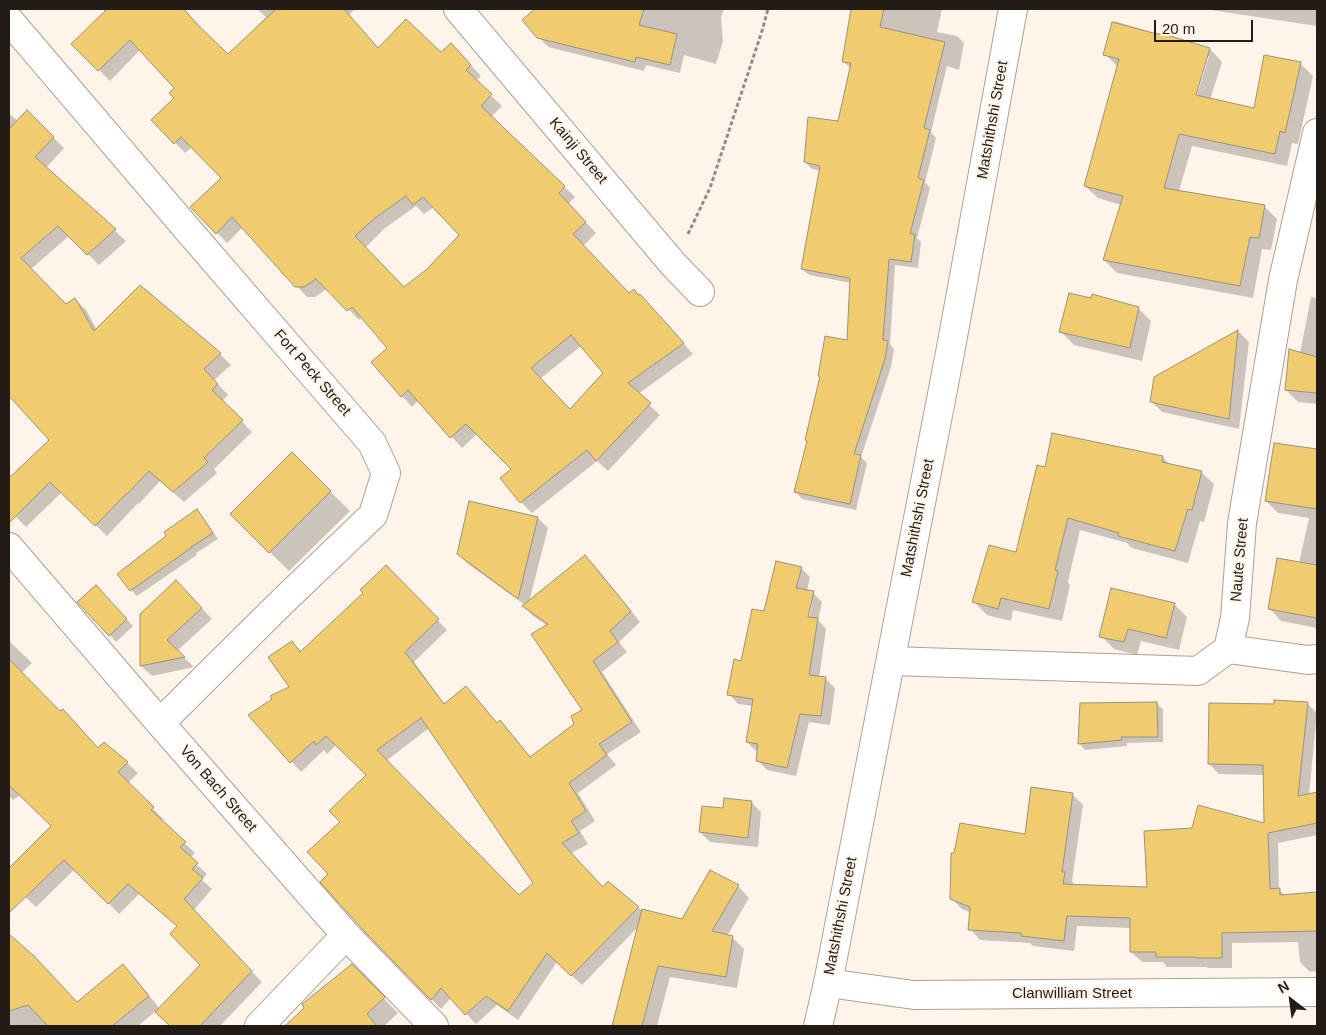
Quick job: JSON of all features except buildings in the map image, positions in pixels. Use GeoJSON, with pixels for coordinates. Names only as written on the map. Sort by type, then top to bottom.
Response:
{"type":"FeatureCollection","features":[{"type":"Feature","properties":{"kind":"street","name":"Matshithshi Street"},"geometry":{"type":"LineString","coordinates":[[818,1026],[828,983],[950,353],[1013,9]]}},
{"type":"Feature","properties":{"kind":"street","name":"Kainji Street"},"geometry":{"type":"LineString","coordinates":[[469,12],[673,264],[700,292]]}},
{"type":"Feature","properties":{"kind":"street","name":"Fort Peck Street"},"geometry":{"type":"LineString","coordinates":[[9,20],[372,443],[386,473],[372,515],[160,723]]}},
{"type":"Feature","properties":{"kind":"street","name":"Naute Street"},"geometry":{"type":"LineString","coordinates":[[1228,649],[1235,618],[1242,523],[1283,280],[1317,133]]}},
{"type":"Feature","properties":{"kind":"street","name":"Von Bach Street"},"geometry":{"type":"LineString","coordinates":[[9,547],[346,935],[434,1026]]}},
{"type":"Feature","properties":{"kind":"street"},"geometry":{"type":"LineString","coordinates":[[890,661],[1198,671],[1228,649],[1308,660],[1317,659]]}},
{"type":"Feature","properties":{"kind":"street"},"geometry":{"type":"LineString","coordinates":[[259,1026],[346,935]]}},
{"type":"Feature","properties":{"kind":"street","name":"Clanwilliam Street"},"geometry":{"type":"LineString","coordinates":[[828,983],[914,995],[1317,992]]}},
{"type":"Feature","properties":{"kind":"path"},"geometry":{"type":"LineString","coordinates":[[673,264],[710,188],[768,9]]}}]}
